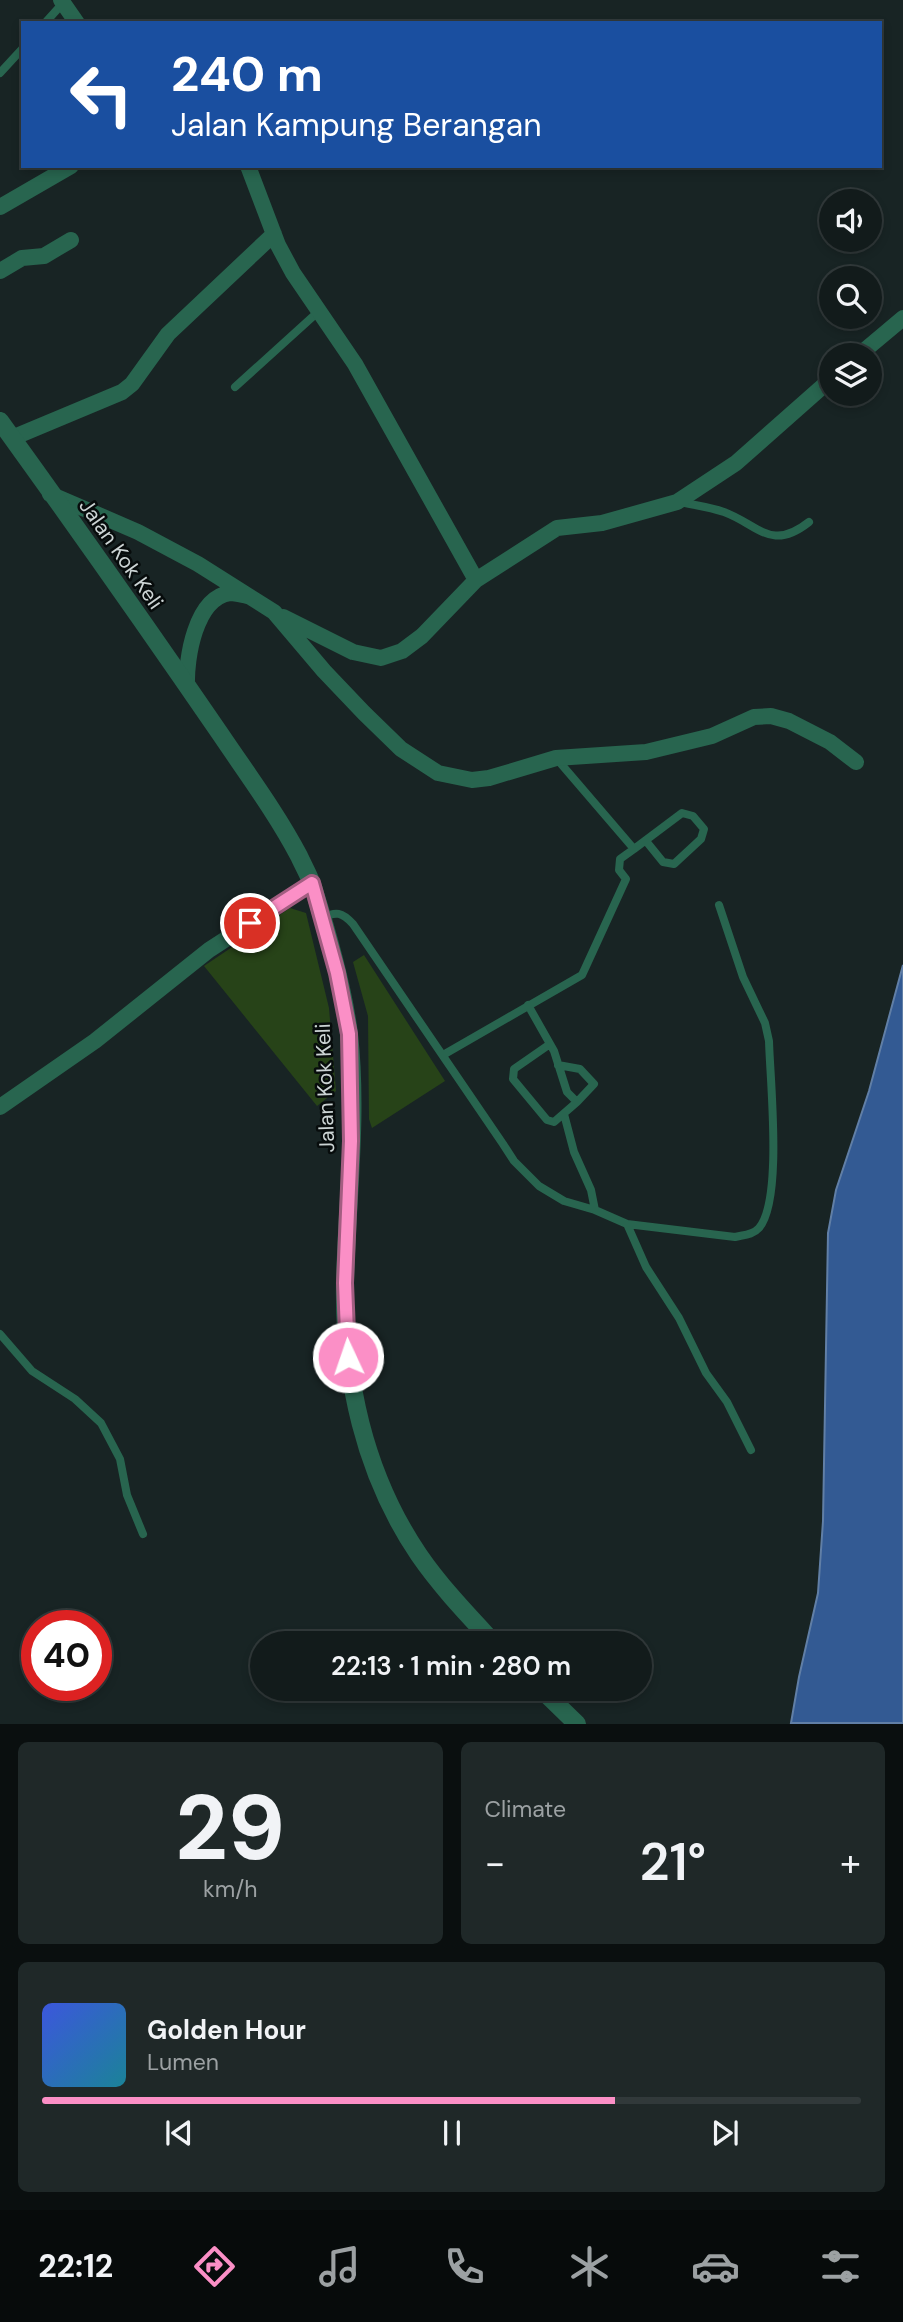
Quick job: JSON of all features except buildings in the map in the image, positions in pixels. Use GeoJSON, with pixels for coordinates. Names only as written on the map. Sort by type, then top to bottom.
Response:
{"type":"FeatureCollection","features":[{"type":"Feature","properties":{"kind":"street"},"geometry":{"type":"LineString","coordinates":[[62,1],[76,21]]}},
{"type":"Feature","properties":{"kind":"street"},"geometry":{"type":"LineString","coordinates":[[0,207],[68,168]]}},
{"type":"Feature","properties":{"kind":"street"},"geometry":{"type":"LineString","coordinates":[[248,168],[274,234],[293,272],[355,365],[476,580]]}},
{"type":"Feature","properties":{"kind":"street"},"geometry":{"type":"LineString","coordinates":[[12,438],[122,392],[132,384],[168,334],[274,234]]}},
{"type":"Feature","properties":{"kind":"street"},"geometry":{"type":"LineString","coordinates":[[0,271],[22,258],[44,257],[71,240]]}},
{"type":"Feature","properties":{"kind":"street"},"geometry":{"type":"LineString","coordinates":[[873,343],[903,318]]}},
{"type":"Feature","properties":{"kind":"street"},"geometry":{"type":"LineString","coordinates":[[51,494],[138,532],[332,643],[353,652],[381,658],[402,651],[422,636],[476,580],[557,528],[602,523],[677,502],[736,463],[819,390]]}},
{"type":"Feature","properties":{"kind":"street","name":"Jalan Kok Keli"},"geometry":{"type":"LineString","coordinates":[[0,421],[269,806],[312,883],[337,973],[349,1034],[351,1141],[345,1283],[346,1339],[349,1376],[358,1416],[363,1437],[401,1527],[451,1596],[484,1631]]}},
{"type":"Feature","properties":{"kind":"street"},"geometry":{"type":"LineString","coordinates":[[187,686],[190,644],[202,617],[215,600],[231,593],[250,596]]}},
{"type":"Feature","properties":{"kind":"street"},"geometry":{"type":"LineString","coordinates":[[274,611],[324,671],[364,713],[401,749],[438,773],[472,780],[489,778],[556,758],[646,752],[712,736],[754,717],[771,716],[809,730],[856,762]]}},
{"type":"Feature","properties":{"kind":"street"},"geometry":{"type":"LineString","coordinates":[[0,1107],[95,1041],[209,950],[312,883]]}},
{"type":"Feature","properties":{"kind":"street"},"geometry":{"type":"LineString","coordinates":[[553,1701],[577,1724]]}},
{"type":"Feature","properties":{"kind":"lane"},"geometry":{"type":"LineString","coordinates":[[47,21],[62,1]]}},
{"type":"Feature","properties":{"kind":"lane"},"geometry":{"type":"LineString","coordinates":[[0,73],[21,50]]}},
{"type":"Feature","properties":{"kind":"lane"},"geometry":{"type":"LineString","coordinates":[[235,387],[319,311]]}},
{"type":"Feature","properties":{"kind":"lane"},"geometry":{"type":"LineString","coordinates":[[677,502],[723,512],[770,535],[795,534],[809,522]]}},
{"type":"Feature","properties":{"kind":"lane"},"geometry":{"type":"LineString","coordinates":[[556,758],[634,849]]}},
{"type":"Feature","properties":{"kind":"lane"},"geometry":{"type":"LineString","coordinates":[[443,1055],[582,975],[626,879],[619,870],[620,859],[682,813],[693,816],[704,829],[701,839],[674,864],[663,862],[646,841]]}},
{"type":"Feature","properties":{"kind":"lane"},"geometry":{"type":"LineString","coordinates":[[322,918],[333,912],[339,913],[354,924],[514,1161],[539,1186],[564,1201],[595,1210],[627,1224],[734,1237],[751,1234],[760,1227],[768,1209],[773,1175],[768,1033],[743,977],[719,905]]}},
{"type":"Feature","properties":{"kind":"lane"},"geometry":{"type":"LineString","coordinates":[[528,1005],[550,1044],[567,1092],[577,1102]]}},
{"type":"Feature","properties":{"kind":"lane"},"geometry":{"type":"LineString","coordinates":[[550,1044],[514,1069],[513,1079],[547,1120],[554,1122],[594,1084],[580,1069],[558,1065]]}},
{"type":"Feature","properties":{"kind":"lane"},"geometry":{"type":"LineString","coordinates":[[564,1114],[574,1152],[592,1190],[595,1210]]}},
{"type":"Feature","properties":{"kind":"lane"},"geometry":{"type":"LineString","coordinates":[[627,1224],[646,1267],[679,1318],[706,1373],[727,1402],[751,1450]]}},
{"type":"Feature","properties":{"kind":"lane"},"geometry":{"type":"LineString","coordinates":[[0,1334],[32,1371],[75,1399],[101,1423],[120,1459],[127,1495],[143,1534]]}},
{"type":"Feature","properties":{"kind":"green space"},"geometry":{"type":"Polygon","coordinates":[[[290,908],[306,913],[329,1008],[336,1091],[317,1106],[204,966],[290,908]]]}},
{"type":"Feature","properties":{"kind":"green space"},"geometry":{"type":"Polygon","coordinates":[[[364,955],[445,1081],[372,1128],[369,1119],[368,1016],[353,962],[364,955]]]}},
{"type":"Feature","properties":{"kind":"water"},"geometry":{"type":"Polygon","coordinates":[[[903,965],[903,1723],[791,1723],[818,1593],[823,1521],[828,1233],[836,1190],[869,1091],[903,965]]]}},
{"type":"Feature","properties":{"kind":"route"},"geometry":{"type":"LineString","coordinates":[[250,923],[312,883],[337,973],[349,1034],[351,1083],[345,1283],[348,1357]]}}]}
